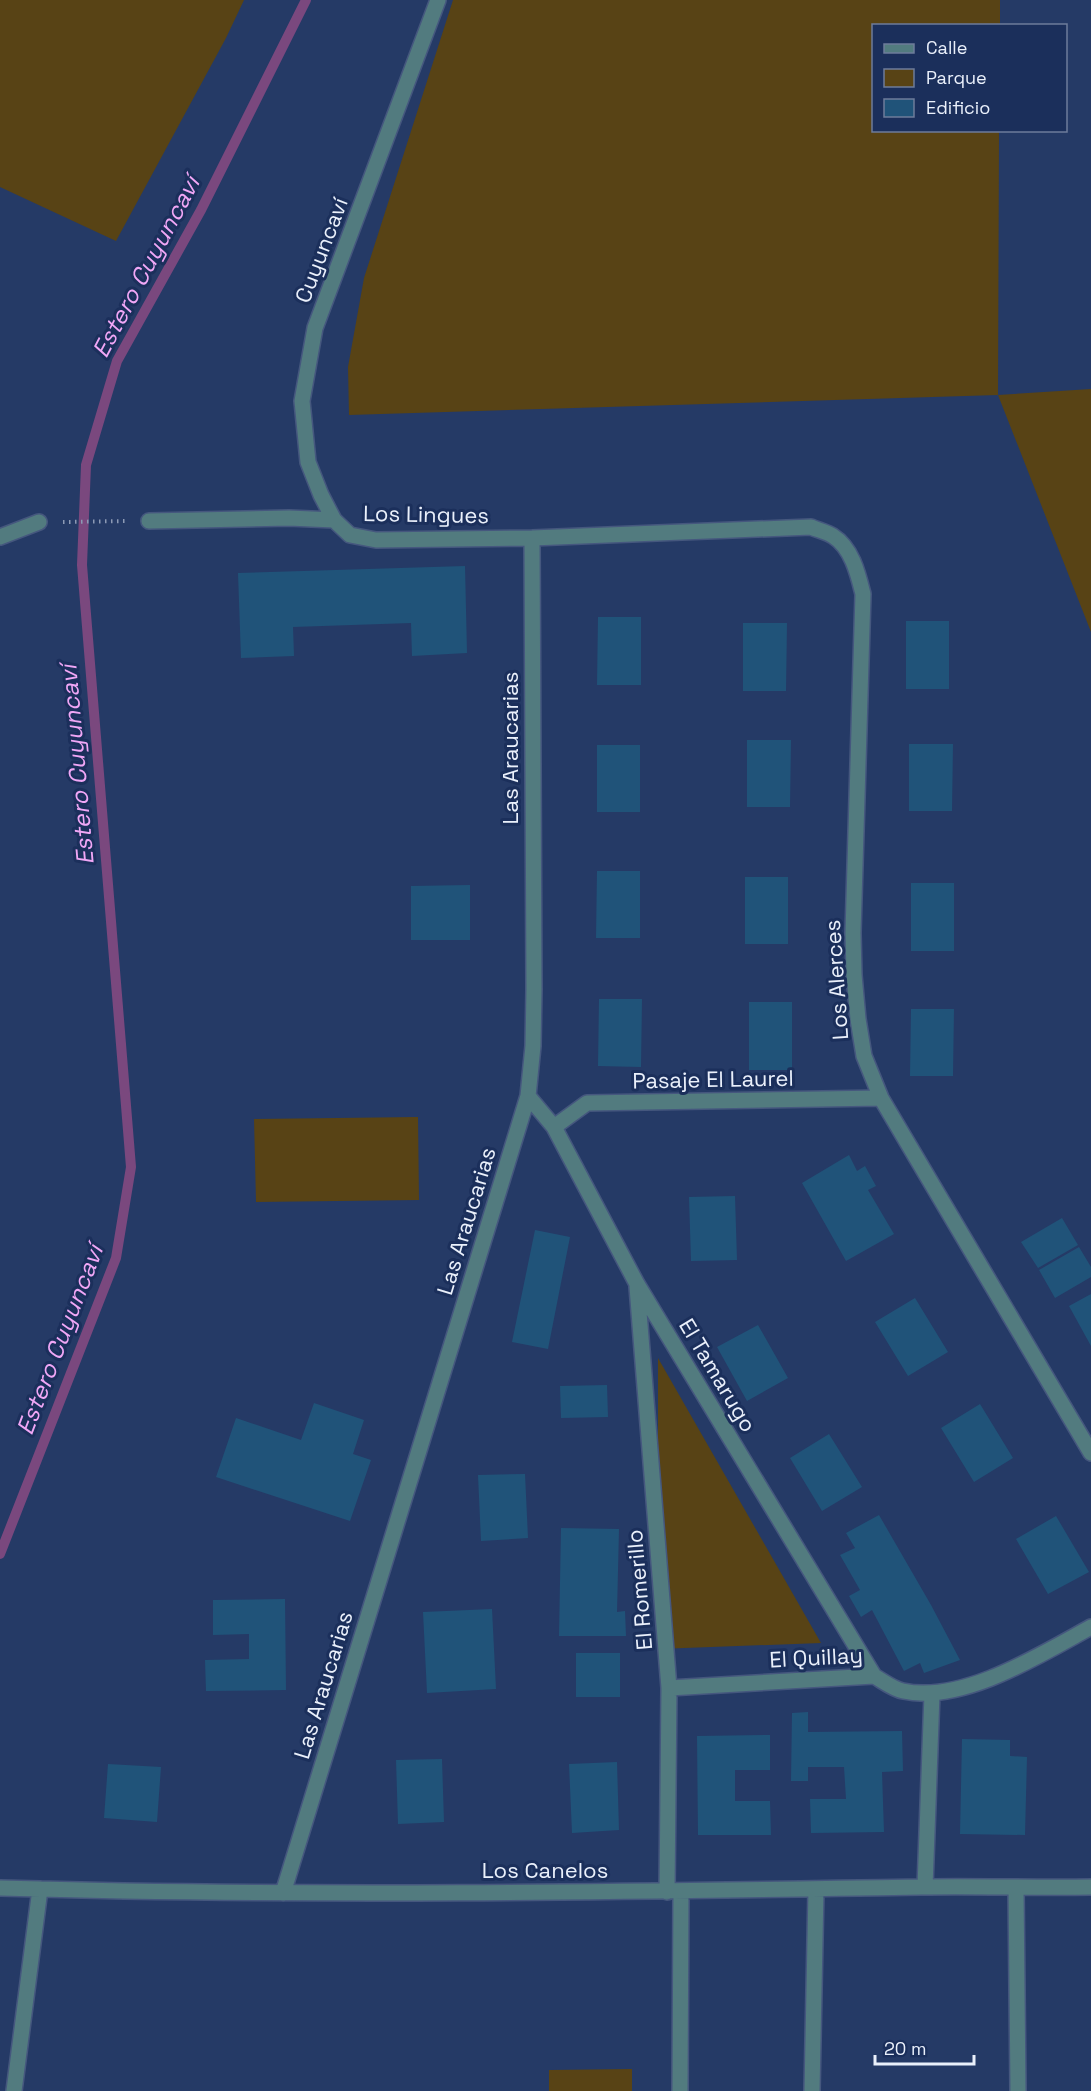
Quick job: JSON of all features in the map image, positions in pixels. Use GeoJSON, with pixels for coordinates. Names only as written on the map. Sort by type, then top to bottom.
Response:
{"type":"FeatureCollection","features":[{"type":"Feature","properties":{"kind":"street","name":"Cuyuncaví"},"geometry":{"type":"LineString","coordinates":[[334,520],[308,462],[302,401],[315,328],[438,0]]}},
{"type":"Feature","properties":{"kind":"street","name":"Los Lingues"},"geometry":{"type":"LineString","coordinates":[[149,520],[289,518],[334,520],[350,535],[376,540],[532,538],[811,527],[834,537],[849,554]]}},
{"type":"Feature","properties":{"kind":"street"},"geometry":{"type":"LineString","coordinates":[[0,537],[39,522]]}},
{"type":"Feature","properties":{"kind":"street","name":"Las Araucarias"},"geometry":{"type":"LineString","coordinates":[[283,1893],[528,1096],[533,1046],[534,989],[532,538]]}},
{"type":"Feature","properties":{"kind":"street","name":"Los Alerces"},"geometry":{"type":"LineString","coordinates":[[849,554],[858,572],[863,594],[853,933],[854,975],[864,1056],[881,1098],[1091,1453]]}},
{"type":"Feature","properties":{"kind":"street","name":"El Tamarugo"},"geometry":{"type":"LineString","coordinates":[[528,1096],[554,1126],[637,1284],[874,1676]]}},
{"type":"Feature","properties":{"kind":"street","name":"Pasaje El Laurel"},"geometry":{"type":"LineString","coordinates":[[554,1126],[587,1103],[881,1098]]}},
{"type":"Feature","properties":{"kind":"street","name":"El Romerillo"},"geometry":{"type":"LineString","coordinates":[[637,1284],[669,1688],[680,2091]]}},
{"type":"Feature","properties":{"kind":"street","name":"El Quillay"},"geometry":{"type":"LineString","coordinates":[[669,1688],[874,1676],[900,1691],[932,1694],[974,1685],[1038,1656],[1091,1627]]}},
{"type":"Feature","properties":{"kind":"street"},"geometry":{"type":"LineString","coordinates":[[925,1887],[932,1694]]}},
{"type":"Feature","properties":{"kind":"street","name":"Los Canelos"},"geometry":{"type":"LineString","coordinates":[[0,1888],[283,1893],[674,1892],[925,1887],[1091,1887]]}},
{"type":"Feature","properties":{"kind":"street"},"geometry":{"type":"LineString","coordinates":[[1016,1888],[1018,2091]]}},
{"type":"Feature","properties":{"kind":"street"},"geometry":{"type":"LineString","coordinates":[[14,2091],[40,1889]]}},
{"type":"Feature","properties":{"kind":"street"},"geometry":{"type":"LineString","coordinates":[[812,2091],[816,1889]]}},
{"type":"Feature","properties":{"kind":"path"},"geometry":{"type":"LineString","coordinates":[[39,522],[149,520]]}},
{"type":"Feature","properties":{"kind":"green space"},"geometry":{"type":"Polygon","coordinates":[[[0,0],[244,0],[226,38],[116,241],[0,187],[0,0]]]}},
{"type":"Feature","properties":{"kind":"green space"},"geometry":{"type":"Polygon","coordinates":[[[453,0],[1000,0],[1000,24],[872,24],[872,132],[999,132],[998,395],[349,415],[348,367],[364,278],[453,0]]]}},
{"type":"Feature","properties":{"kind":"green space"},"geometry":{"type":"Polygon","coordinates":[[[1091,389],[1091,632],[998,395],[1091,389]]]}},
{"type":"Feature","properties":{"kind":"green space"},"geometry":{"type":"Polygon","coordinates":[[[418,1117],[419,1200],[256,1202],[254,1119],[418,1117]]]}},
{"type":"Feature","properties":{"kind":"green space"},"geometry":{"type":"Polygon","coordinates":[[[658,1358],[821,1643],[658,1649],[658,1358]]]}},
{"type":"Feature","properties":{"kind":"green space"},"geometry":{"type":"Polygon","coordinates":[[[632,2069],[632,2091],[549,2091],[549,2070],[632,2069]]]}},
{"type":"Feature","properties":{"kind":"building"},"geometry":{"type":"Polygon","coordinates":[[[465,566],[467,653],[412,656],[411,623],[293,627],[294,656],[241,658],[238,573],[465,566]]]}},
{"type":"Feature","properties":{"kind":"building"},"geometry":{"type":"Polygon","coordinates":[[[598,617],[641,617],[641,685],[597,685],[598,617]]]}},
{"type":"Feature","properties":{"kind":"building"},"geometry":{"type":"Polygon","coordinates":[[[906,621],[949,621],[949,689],[906,689],[906,621]]]}},
{"type":"Feature","properties":{"kind":"building"},"geometry":{"type":"Polygon","coordinates":[[[743,623],[787,623],[786,691],[743,691],[743,623]]]}},
{"type":"Feature","properties":{"kind":"building"},"geometry":{"type":"Polygon","coordinates":[[[747,740],[791,740],[790,807],[747,807],[747,740]]]}},
{"type":"Feature","properties":{"kind":"building"},"geometry":{"type":"Polygon","coordinates":[[[909,744],[953,744],[952,811],[909,811],[909,744]]]}},
{"type":"Feature","properties":{"kind":"building"},"geometry":{"type":"Polygon","coordinates":[[[597,745],[640,745],[640,812],[597,812],[597,745]]]}},
{"type":"Feature","properties":{"kind":"building"},"geometry":{"type":"Polygon","coordinates":[[[597,871],[640,871],[640,938],[596,938],[597,871]]]}},
{"type":"Feature","properties":{"kind":"building"},"geometry":{"type":"Polygon","coordinates":[[[745,877],[788,877],[788,944],[745,944],[745,877]]]}},
{"type":"Feature","properties":{"kind":"building"},"geometry":{"type":"Polygon","coordinates":[[[911,883],[954,883],[954,951],[911,951],[911,883]]]}},
{"type":"Feature","properties":{"kind":"building"},"geometry":{"type":"Polygon","coordinates":[[[470,885],[470,940],[411,940],[411,886],[470,885]]]}},
{"type":"Feature","properties":{"kind":"building"},"geometry":{"type":"Polygon","coordinates":[[[599,999],[642,999],[641,1067],[598,1066],[599,999]]]}},
{"type":"Feature","properties":{"kind":"building"},"geometry":{"type":"Polygon","coordinates":[[[749,1002],[792,1002],[792,1070],[749,1070],[749,1002]]]}},
{"type":"Feature","properties":{"kind":"building"},"geometry":{"type":"Polygon","coordinates":[[[911,1009],[954,1009],[953,1076],[910,1076],[911,1009]]]}},
{"type":"Feature","properties":{"kind":"building"},"geometry":{"type":"Polygon","coordinates":[[[849,1155],[857,1171],[865,1166],[876,1186],[868,1190],[894,1234],[846,1261],[802,1183],[849,1155]]]}},
{"type":"Feature","properties":{"kind":"building"},"geometry":{"type":"Polygon","coordinates":[[[735,1196],[737,1260],[691,1261],[689,1197],[735,1196]]]}},
{"type":"Feature","properties":{"kind":"building"},"geometry":{"type":"Polygon","coordinates":[[[1062,1218],[1078,1245],[1038,1268],[1021,1242],[1062,1218]]]}},
{"type":"Feature","properties":{"kind":"building"},"geometry":{"type":"Polygon","coordinates":[[[535,1230],[570,1237],[548,1349],[512,1342],[535,1230]]]}},
{"type":"Feature","properties":{"kind":"building"},"geometry":{"type":"Polygon","coordinates":[[[1079,1247],[1091,1267],[1091,1277],[1055,1298],[1039,1270],[1079,1247]]]}},
{"type":"Feature","properties":{"kind":"building"},"geometry":{"type":"Polygon","coordinates":[[[1091,1294],[1091,1346],[1069,1306],[1091,1294]]]}},
{"type":"Feature","properties":{"kind":"building"},"geometry":{"type":"Polygon","coordinates":[[[915,1298],[948,1352],[908,1376],[875,1322],[915,1298]]]}},
{"type":"Feature","properties":{"kind":"building"},"geometry":{"type":"Polygon","coordinates":[[[758,1325],[788,1378],[747,1401],[717,1347],[758,1325]]]}},
{"type":"Feature","properties":{"kind":"building"},"geometry":{"type":"Polygon","coordinates":[[[607,1385],[608,1417],[561,1418],[560,1386],[607,1385]]]}},
{"type":"Feature","properties":{"kind":"building"},"geometry":{"type":"Polygon","coordinates":[[[314,1403],[364,1420],[353,1454],[371,1460],[350,1521],[216,1477],[236,1418],[301,1440],[314,1403]]]}},
{"type":"Feature","properties":{"kind":"building"},"geometry":{"type":"Polygon","coordinates":[[[980,1404],[1013,1458],[974,1482],[941,1428],[980,1404]]]}},
{"type":"Feature","properties":{"kind":"building"},"geometry":{"type":"Polygon","coordinates":[[[829,1434],[862,1487],[822,1511],[790,1458],[829,1434]]]}},
{"type":"Feature","properties":{"kind":"building"},"geometry":{"type":"Polygon","coordinates":[[[525,1474],[528,1538],[481,1541],[478,1475],[525,1474]]]}},
{"type":"Feature","properties":{"kind":"building"},"geometry":{"type":"Polygon","coordinates":[[[879,1515],[960,1660],[924,1673],[920,1663],[904,1671],[872,1610],[861,1617],[849,1596],[860,1590],[840,1555],[855,1548],[846,1533],[879,1515]]]}},
{"type":"Feature","properties":{"kind":"building"},"geometry":{"type":"Polygon","coordinates":[[[1056,1516],[1089,1572],[1048,1594],[1016,1539],[1056,1516]]]}},
{"type":"Feature","properties":{"kind":"building"},"geometry":{"type":"Polygon","coordinates":[[[561,1528],[619,1529],[617,1612],[625,1611],[626,1636],[559,1636],[561,1528]]]}},
{"type":"Feature","properties":{"kind":"building"},"geometry":{"type":"Polygon","coordinates":[[[285,1599],[286,1690],[206,1691],[205,1660],[249,1659],[249,1634],[213,1635],[213,1600],[285,1599]]]}},
{"type":"Feature","properties":{"kind":"building"},"geometry":{"type":"Polygon","coordinates":[[[492,1609],[496,1689],[427,1693],[423,1612],[492,1609]]]}},
{"type":"Feature","properties":{"kind":"building"},"geometry":{"type":"Polygon","coordinates":[[[576,1653],[620,1653],[620,1697],[576,1697],[576,1653]]]}},
{"type":"Feature","properties":{"kind":"building"},"geometry":{"type":"Polygon","coordinates":[[[808,1712],[808,1732],[902,1731],[903,1771],[882,1772],[884,1832],[811,1833],[810,1799],[846,1799],[844,1767],[808,1767],[808,1781],[791,1781],[792,1713],[808,1712]]]}},
{"type":"Feature","properties":{"kind":"building"},"geometry":{"type":"Polygon","coordinates":[[[770,1735],[770,1770],[735,1770],[735,1801],[770,1801],[771,1835],[698,1835],[697,1736],[770,1735]]]}},
{"type":"Feature","properties":{"kind":"building"},"geometry":{"type":"Polygon","coordinates":[[[962,1739],[1010,1740],[1010,1756],[1027,1757],[1025,1835],[960,1834],[962,1739]]]}},
{"type":"Feature","properties":{"kind":"building"},"geometry":{"type":"Polygon","coordinates":[[[442,1759],[444,1822],[398,1824],[396,1760],[442,1759]]]}},
{"type":"Feature","properties":{"kind":"building"},"geometry":{"type":"Polygon","coordinates":[[[617,1762],[619,1830],[572,1833],[569,1764],[617,1762]]]}},
{"type":"Feature","properties":{"kind":"building"},"geometry":{"type":"Polygon","coordinates":[[[108,1764],[161,1767],[157,1822],[104,1818],[108,1764]]]}},
{"type":"Feature","properties":{"kind":"waterway","name":"Estero Cuyuncaví"},"geometry":{"type":"LineString","coordinates":[[0,1554],[116,1258],[131,1167],[82,565],[86,465],[117,361],[201,210],[306,0]]}}]}
